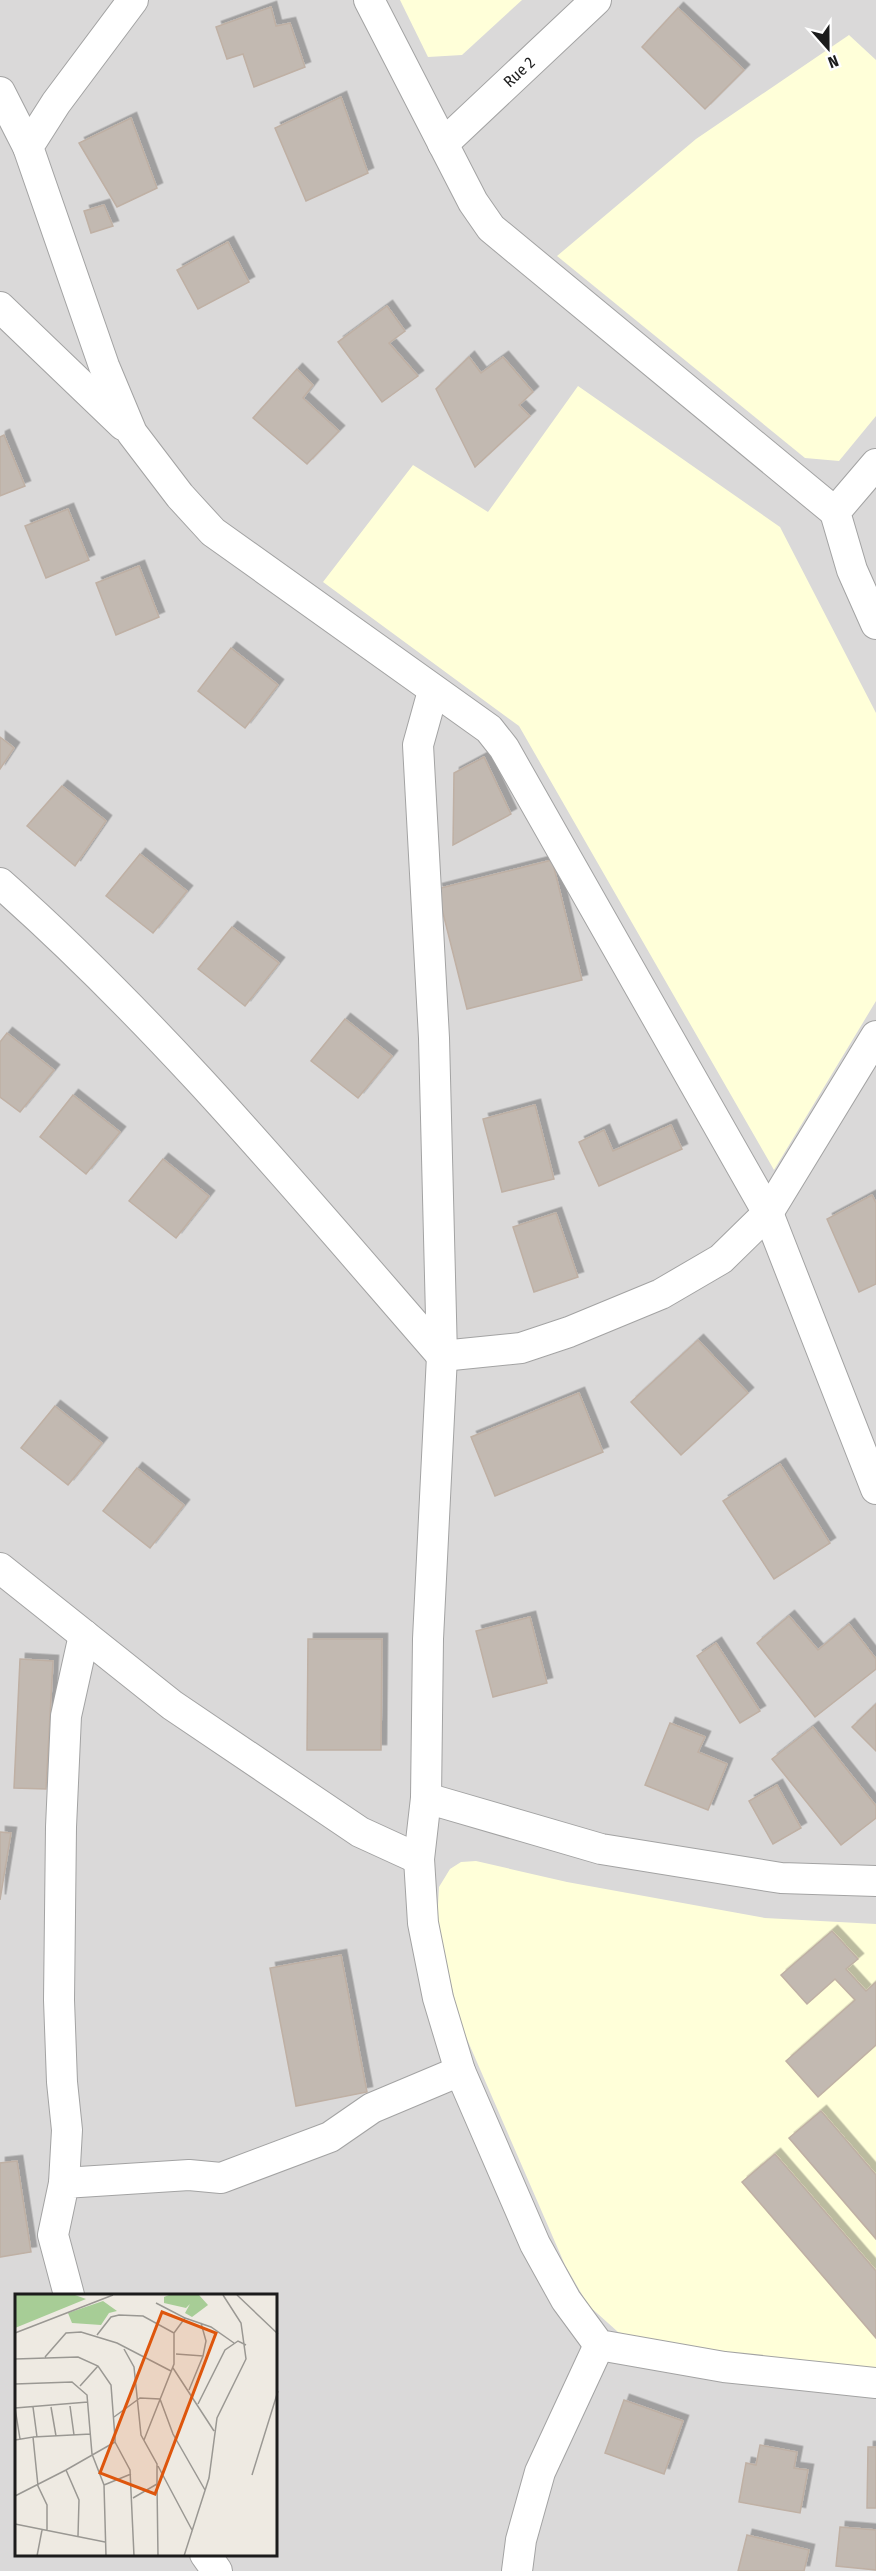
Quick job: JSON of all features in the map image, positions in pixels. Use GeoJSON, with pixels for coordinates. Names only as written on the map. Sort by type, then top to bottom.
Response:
{"type":"FeatureCollection","features":[{"type":"Feature","properties":{"kind":"street"},"geometry":{"type":"LineString","coordinates":[[27,147],[56,103],[132,0]]}},
{"type":"Feature","properties":{"kind":"street"},"geometry":{"type":"LineString","coordinates":[[369,0],[473,202],[491,228],[834,512],[852,570],[876,624]]}},
{"type":"Feature","properties":{"kind":"street","name":"Rue 2"},"geometry":{"type":"LineString","coordinates":[[442,144],[596,0]]}},
{"type":"Feature","properties":{"kind":"street"},"geometry":{"type":"LineString","coordinates":[[0,92],[27,147],[104,366],[132,433]]}},
{"type":"Feature","properties":{"kind":"street"},"geometry":{"type":"LineString","coordinates":[[0,307],[132,433],[180,496],[213,532],[489,729],[504,748],[768,1213],[876,1489]]}},
{"type":"Feature","properties":{"kind":"street"},"geometry":{"type":"LineString","coordinates":[[834,512],[876,464]]}},
{"type":"Feature","properties":{"kind":"street"},"geometry":{"type":"LineString","coordinates":[[433,691],[418,745],[434,1038],[442,1356],[428,1639],[426,1798],[419,1860],[423,1923],[438,1998],[460,2071],[535,2244],[566,2300],[599,2345],[714,2365],[876,2383]]}},
{"type":"Feature","properties":{"kind":"street"},"geometry":{"type":"LineString","coordinates":[[0,883],[59,935],[232,1115],[442,1356]]}},
{"type":"Feature","properties":{"kind":"street"},"geometry":{"type":"LineString","coordinates":[[442,1356],[521,1348],[569,1332],[661,1294],[721,1258],[768,1213],[876,1036]]}},
{"type":"Feature","properties":{"kind":"street"},"geometry":{"type":"LineString","coordinates":[[0,1568],[172,1705],[360,1832],[419,1860]]}},
{"type":"Feature","properties":{"kind":"street"},"geometry":{"type":"LineString","coordinates":[[69,2294],[53,2235],[64,2183],[67,2130],[62,2082],[59,2000],[61,1827],[66,1716],[84,1635]]}},
{"type":"Feature","properties":{"kind":"street"},"geometry":{"type":"LineString","coordinates":[[426,1798],[601,1849],[781,1878],[876,1881]]}},
{"type":"Feature","properties":{"kind":"street"},"geometry":{"type":"LineString","coordinates":[[64,2183],[189,2175],[221,2178],[330,2137],[372,2108],[460,2071]]}},
{"type":"Feature","properties":{"kind":"street"},"geometry":{"type":"LineString","coordinates":[[517,2571],[522,2540],[540,2472],[599,2345]]}},
{"type":"Feature","properties":{"kind":"street"},"geometry":{"type":"LineString","coordinates":[[206,2556],[217,2571]]}},
{"type":"Feature","properties":{"kind":"shaded area"},"geometry":{"type":"Polygon","coordinates":[[[0,0],[876,0],[876,2571],[0,2571],[0,0]]]}},
{"type":"Feature","properties":{"kind":"shaded area"},"geometry":{"type":"Polygon","coordinates":[[[400,0],[522,0],[462,55],[428,57],[400,0]]]}},
{"type":"Feature","properties":{"kind":"shaded area"},"geometry":{"type":"Polygon","coordinates":[[[849,35],[876,60],[876,416],[839,461],[805,458],[557,256],[696,139],[849,35]]]}},
{"type":"Feature","properties":{"kind":"shaded area"},"geometry":{"type":"Polygon","coordinates":[[[578,386],[780,527],[876,713],[876,1001],[774,1170],[519,726],[323,582],[413,465],[488,512],[578,386]]]}},
{"type":"Feature","properties":{"kind":"shaded area"},"geometry":{"type":"Polygon","coordinates":[[[476,1861],[567,1882],[765,1918],[876,1924],[876,2374],[659,2345],[618,2332],[588,2305],[565,2265],[460,2023],[437,1922],[439,1887],[450,1869],[461,1862],[476,1861]]]}},
{"type":"Feature","properties":{"kind":"building"},"geometry":{"type":"Polygon","coordinates":[[[271,7],[276,26],[290,23],[305,67],[254,87],[243,54],[227,59],[216,27],[271,7]]]}},
{"type":"Feature","properties":{"kind":"building"},"geometry":{"type":"Polygon","coordinates":[[[678,8],[744,70],[705,109],[642,47],[678,8]]]}},
{"type":"Feature","properties":{"kind":"building"},"geometry":{"type":"Polygon","coordinates":[[[341,97],[368,173],[306,201],[275,128],[341,97]]]}},
{"type":"Feature","properties":{"kind":"building"},"geometry":{"type":"Polygon","coordinates":[[[131,118],[157,188],[117,207],[79,143],[131,118]]]}},
{"type":"Feature","properties":{"kind":"building"},"geometry":{"type":"Polygon","coordinates":[[[104,205],[113,226],[91,233],[84,211],[104,205]]]}},
{"type":"Feature","properties":{"kind":"building"},"geometry":{"type":"Polygon","coordinates":[[[228,242],[249,282],[198,309],[177,270],[228,242]]]}},
{"type":"Feature","properties":{"kind":"building"},"geometry":{"type":"Polygon","coordinates":[[[387,306],[405,331],[389,343],[418,376],[382,402],[338,342],[387,306]]]}},
{"type":"Feature","properties":{"kind":"building"},"geometry":{"type":"Polygon","coordinates":[[[469,357],[481,373],[503,357],[533,392],[519,405],[530,416],[475,467],[436,389],[469,357]]]}},
{"type":"Feature","properties":{"kind":"building"},"geometry":{"type":"Polygon","coordinates":[[[297,369],[313,385],[303,398],[339,431],[307,464],[253,418],[297,369]]]}},
{"type":"Feature","properties":{"kind":"building"},"geometry":{"type":"Polygon","coordinates":[[[4,435],[25,486],[0,496],[0,437],[4,435]]]}},
{"type":"Feature","properties":{"kind":"building"},"geometry":{"type":"Polygon","coordinates":[[[68,509],[89,560],[46,578],[25,526],[68,509]]]}},
{"type":"Feature","properties":{"kind":"building"},"geometry":{"type":"Polygon","coordinates":[[[139,566],[159,617],[116,635],[96,583],[139,566]]]}},
{"type":"Feature","properties":{"kind":"building"},"geometry":{"type":"Polygon","coordinates":[[[231,648],[278,685],[245,728],[198,691],[231,648]]]}},
{"type":"Feature","properties":{"kind":"building"},"geometry":{"type":"Polygon","coordinates":[[[0,737],[14,748],[0,769],[0,737]]]}},
{"type":"Feature","properties":{"kind":"building"},"geometry":{"type":"Polygon","coordinates":[[[484,757],[511,814],[453,845],[454,773],[484,757]]]}},
{"type":"Feature","properties":{"kind":"building"},"geometry":{"type":"Polygon","coordinates":[[[62,786],[106,821],[75,866],[27,826],[62,786]]]}},
{"type":"Feature","properties":{"kind":"building"},"geometry":{"type":"Polygon","coordinates":[[[140,854],[187,891],[153,933],[106,896],[140,854]]]}},
{"type":"Feature","properties":{"kind":"building"},"geometry":{"type":"Polygon","coordinates":[[[552,860],[582,980],[467,1009],[437,889],[552,860]]]}},
{"type":"Feature","properties":{"kind":"building"},"geometry":{"type":"Polygon","coordinates":[[[232,927],[279,963],[245,1006],[198,969],[232,927]]]}},
{"type":"Feature","properties":{"kind":"building"},"geometry":{"type":"Polygon","coordinates":[[[345,1019],[392,1056],[358,1098],[311,1061],[345,1019]]]}},
{"type":"Feature","properties":{"kind":"building"},"geometry":{"type":"Polygon","coordinates":[[[7,1033],[54,1070],[20,1112],[0,1097],[0,1042],[7,1033]]]}},
{"type":"Feature","properties":{"kind":"building"},"geometry":{"type":"Polygon","coordinates":[[[73,1095],[120,1132],[86,1174],[40,1137],[73,1095]]]}},
{"type":"Feature","properties":{"kind":"building"},"geometry":{"type":"Polygon","coordinates":[[[535,1105],[554,1179],[502,1192],[483,1119],[535,1105]]]}},
{"type":"Feature","properties":{"kind":"building"},"geometry":{"type":"Polygon","coordinates":[[[671,1125],[682,1149],[599,1186],[579,1142],[604,1130],[613,1151],[671,1125]]]}},
{"type":"Feature","properties":{"kind":"building"},"geometry":{"type":"Polygon","coordinates":[[[163,1159],[209,1196],[176,1238],[129,1201],[163,1159]]]}},
{"type":"Feature","properties":{"kind":"building"},"geometry":{"type":"Polygon","coordinates":[[[872,1195],[876,1203],[876,1284],[859,1292],[827,1219],[872,1195]]]}},
{"type":"Feature","properties":{"kind":"building"},"geometry":{"type":"Polygon","coordinates":[[[556,1213],[578,1277],[534,1292],[513,1227],[556,1213]]]}},
{"type":"Feature","properties":{"kind":"building"},"geometry":{"type":"Polygon","coordinates":[[[698,1340],[748,1393],[681,1455],[631,1402],[698,1340]]]}},
{"type":"Feature","properties":{"kind":"building"},"geometry":{"type":"Polygon","coordinates":[[[579,1393],[603,1452],[495,1496],[471,1437],[579,1393]]]}},
{"type":"Feature","properties":{"kind":"building"},"geometry":{"type":"Polygon","coordinates":[[[55,1406],[102,1443],[68,1485],[21,1448],[55,1406]]]}},
{"type":"Feature","properties":{"kind":"building"},"geometry":{"type":"Polygon","coordinates":[[[780,1464],[830,1543],[774,1579],[723,1501],[780,1464]]]}},
{"type":"Feature","properties":{"kind":"building"},"geometry":{"type":"Polygon","coordinates":[[[137,1468],[184,1505],[150,1548],[103,1511],[137,1468]]]}},
{"type":"Feature","properties":{"kind":"building"},"geometry":{"type":"Polygon","coordinates":[[[789,1616],[818,1650],[849,1624],[876,1659],[876,1669],[815,1717],[757,1643],[789,1616]]]}},
{"type":"Feature","properties":{"kind":"building"},"geometry":{"type":"Polygon","coordinates":[[[530,1617],[547,1683],[493,1697],[476,1631],[530,1617]]]}},
{"type":"Feature","properties":{"kind":"building"},"geometry":{"type":"Polygon","coordinates":[[[308,1639],[382,1639],[381,1750],[307,1750],[308,1639]]]}},
{"type":"Feature","properties":{"kind":"building"},"geometry":{"type":"Polygon","coordinates":[[[716,1643],[760,1711],[740,1723],[697,1656],[716,1643]]]}},
{"type":"Feature","properties":{"kind":"building"},"geometry":{"type":"Polygon","coordinates":[[[20,1659],[53,1661],[46,1789],[14,1788],[20,1659]]]}},
{"type":"Feature","properties":{"kind":"building"},"geometry":{"type":"Polygon","coordinates":[[[876,1704],[876,1751],[852,1727],[876,1704]]]}},
{"type":"Feature","properties":{"kind":"building"},"geometry":{"type":"Polygon","coordinates":[[[670,1723],[705,1737],[698,1752],[727,1764],[708,1810],[645,1785],[670,1723]]]}},
{"type":"Feature","properties":{"kind":"building"},"geometry":{"type":"Polygon","coordinates":[[[813,1727],[876,1806],[876,1818],[841,1845],[772,1759],[813,1727]]]}},
{"type":"Feature","properties":{"kind":"building"},"geometry":{"type":"Polygon","coordinates":[[[777,1785],[801,1828],[773,1844],[749,1801],[777,1785]]]}},
{"type":"Feature","properties":{"kind":"building"},"geometry":{"type":"Polygon","coordinates":[[[0,1832],[11,1833],[0,1900],[0,1832]]]}},
{"type":"Feature","properties":{"kind":"building"},"geometry":{"type":"Polygon","coordinates":[[[832,1931],[858,1959],[846,1969],[866,1991],[876,1982],[876,2045],[818,2097],[786,2061],[855,2000],[835,1979],[807,2004],[781,1975],[832,1931]]]}},
{"type":"Feature","properties":{"kind":"building"},"geometry":{"type":"Polygon","coordinates":[[[341,1955],[367,2092],[296,2106],[270,1968],[341,1955]]]}},
{"type":"Feature","properties":{"kind":"building"},"geometry":{"type":"Polygon","coordinates":[[[821,2111],[876,2175],[876,2239],[789,2138],[821,2111]]]}},
{"type":"Feature","properties":{"kind":"building"},"geometry":{"type":"Polygon","coordinates":[[[775,2154],[876,2271],[876,2338],[742,2182],[775,2154]]]}},
{"type":"Feature","properties":{"kind":"building"},"geometry":{"type":"Polygon","coordinates":[[[17,2161],[31,2252],[0,2257],[0,2163],[17,2161]]]}},
{"type":"Feature","properties":{"kind":"building"},"geometry":{"type":"Polygon","coordinates":[[[624,2400],[683,2421],[664,2474],[605,2453],[624,2400]]]}},
{"type":"Feature","properties":{"kind":"building"},"geometry":{"type":"Polygon","coordinates":[[[760,2445],[797,2452],[794,2468],[808,2470],[800,2513],[739,2502],[746,2463],[756,2465],[760,2445]]]}},
{"type":"Feature","properties":{"kind":"building"},"geometry":{"type":"Polygon","coordinates":[[[868,2447],[876,2447],[876,2508],[867,2508],[868,2447]]]}},
{"type":"Feature","properties":{"kind":"building"},"geometry":{"type":"Polygon","coordinates":[[[840,2527],[876,2530],[876,2570],[836,2566],[840,2527]]]}},
{"type":"Feature","properties":{"kind":"building"},"geometry":{"type":"Polygon","coordinates":[[[747,2535],[809,2550],[804,2571],[738,2571],[747,2535]]]}}]}
